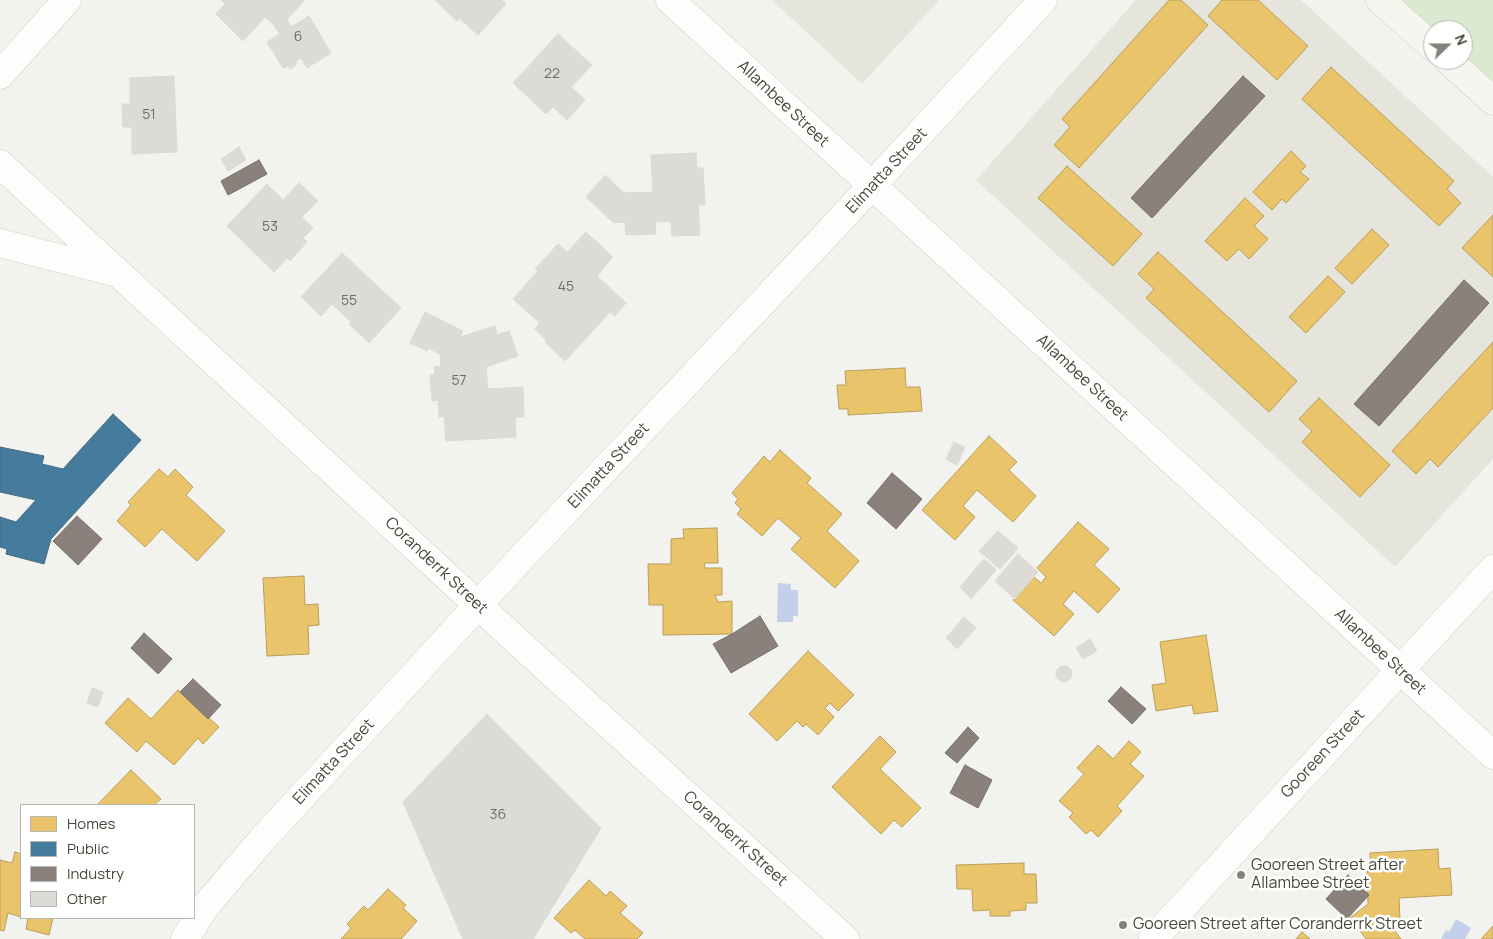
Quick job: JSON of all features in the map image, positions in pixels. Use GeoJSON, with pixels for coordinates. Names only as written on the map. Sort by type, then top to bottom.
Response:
{"type":"FeatureCollection","features":[{"type":"Feature","properties":{"kind":"main road"},"geometry":{"type":"LineString","coordinates":[[1380,0],[1423,38]]}},
{"type":"Feature","properties":{"kind":"main road"},"geometry":{"type":"LineString","coordinates":[[1459,70],[1493,100]]}},
{"type":"Feature","properties":{"kind":"street"},"geometry":{"type":"LineString","coordinates":[[0,75],[67,0]]}},
{"type":"Feature","properties":{"kind":"street","name":"Allambee Street"},"geometry":{"type":"LineString","coordinates":[[670,0],[1493,755]]}},
{"type":"Feature","properties":{"kind":"street","name":"Elimatta Street"},"geometry":{"type":"LineString","coordinates":[[185,939],[204,908],[260,842],[1043,0]]}},
{"type":"Feature","properties":{"kind":"street"},"geometry":{"type":"LineString","coordinates":[[0,164],[120,274]]}},
{"type":"Feature","properties":{"kind":"street","name":"Coranderrk Street"},"geometry":{"type":"LineString","coordinates":[[0,244],[120,274],[478,606],[845,939]]}},
{"type":"Feature","properties":{"kind":"street","name":"Gooreen Street"},"geometry":{"type":"LineString","coordinates":[[1153,939],[1493,569]]}},
{"type":"Feature","properties":{"kind":"shaded area"},"geometry":{"type":"Polygon","coordinates":[[[772,0],[939,0],[862,84],[772,0]]]}},
{"type":"Feature","properties":{"kind":"shaded area"},"geometry":{"type":"Polygon","coordinates":[[[1136,0],[1301,0],[1493,177],[1493,459],[1395,567],[976,180],[1136,0]]]}},
{"type":"Feature","properties":{"kind":"green space"},"geometry":{"type":"Polygon","coordinates":[[[1400,0],[1493,0],[1493,86],[1473,67],[1473,20],[1423,21],[1400,0]]]}},
{"type":"Feature","properties":{"kind":"water"},"geometry":{"type":"Polygon","coordinates":[[[778,583],[791,584],[791,590],[798,590],[798,616],[793,616],[793,622],[777,622],[778,583]]]}},
{"type":"Feature","properties":{"kind":"water"},"geometry":{"type":"Polygon","coordinates":[[[1456,919],[1471,928],[1465,939],[1441,939],[1446,930],[1449,932],[1456,919]]]}},
{"type":"Feature","properties":{"kind":"building: Homes"},"geometry":{"type":"Polygon","coordinates":[[[1169,0],[1181,0],[1208,25],[1079,168],[1054,145],[1070,127],[1062,119],[1169,0]]]}},
{"type":"Feature","properties":{"kind":"building: Homes"},"geometry":{"type":"Polygon","coordinates":[[[1222,0],[1258,0],[1308,46],[1277,80],[1208,16],[1222,0]]]}},
{"type":"Feature","properties":{"kind":"building: Homes"},"geometry":{"type":"Polygon","coordinates":[[[1331,67],[1454,181],[1447,189],[1461,203],[1439,226],[1302,99],[1331,67]]]}},
{"type":"Feature","properties":{"kind":"building: Homes"},"geometry":{"type":"Polygon","coordinates":[[[1291,151],[1306,166],[1300,172],[1309,179],[1286,203],[1282,199],[1272,210],[1253,192],[1291,151]]]}},
{"type":"Feature","properties":{"kind":"building: Homes"},"geometry":{"type":"Polygon","coordinates":[[[1067,166],[1142,234],[1113,266],[1038,198],[1067,166]]]}},
{"type":"Feature","properties":{"kind":"building: Homes"},"geometry":{"type":"Polygon","coordinates":[[[1245,198],[1264,216],[1254,226],[1268,239],[1249,259],[1239,249],[1227,261],[1205,241],[1245,198]]]}},
{"type":"Feature","properties":{"kind":"building: Homes"},"geometry":{"type":"Polygon","coordinates":[[[1493,215],[1493,277],[1462,248],[1493,215]]]}},
{"type":"Feature","properties":{"kind":"building: Homes"},"geometry":{"type":"Polygon","coordinates":[[[1372,229],[1389,245],[1352,284],[1335,268],[1372,229]]]}},
{"type":"Feature","properties":{"kind":"building: Homes"},"geometry":{"type":"Polygon","coordinates":[[[1158,252],[1297,381],[1269,412],[1146,298],[1154,289],[1138,274],[1158,252]]]}},
{"type":"Feature","properties":{"kind":"building: Homes"},"geometry":{"type":"Polygon","coordinates":[[[1328,276],[1345,292],[1306,333],[1289,317],[1328,276]]]}},
{"type":"Feature","properties":{"kind":"building: Homes"},"geometry":{"type":"Polygon","coordinates":[[[1493,342],[1493,408],[1438,467],[1430,459],[1416,474],[1392,451],[1493,342]]]}},
{"type":"Feature","properties":{"kind":"building: Homes"},"geometry":{"type":"Polygon","coordinates":[[[905,368],[906,387],[920,387],[922,411],[848,415],[848,409],[839,409],[837,385],[846,385],[845,371],[905,368]]]}},
{"type":"Feature","properties":{"kind":"building: Homes"},"geometry":{"type":"Polygon","coordinates":[[[1319,398],[1390,465],[1360,497],[1302,442],[1312,431],[1299,419],[1319,398]]]}},
{"type":"Feature","properties":{"kind":"building: Homes"},"geometry":{"type":"Polygon","coordinates":[[[989,436],[1017,462],[1009,470],[1036,496],[1013,522],[977,490],[963,506],[975,517],[955,540],[922,510],[989,436]]]}},
{"type":"Feature","properties":{"kind":"building: Homes"},"geometry":{"type":"Polygon","coordinates":[[[780,450],[811,478],[807,483],[842,514],[827,531],[859,561],[835,588],[791,549],[801,538],[778,518],[762,536],[737,514],[741,509],[735,503],[738,499],[732,493],[764,456],[770,462],[780,450]]]}},
{"type":"Feature","properties":{"kind":"building: Homes"},"geometry":{"type":"Polygon","coordinates":[[[159,469],[168,477],[175,469],[193,487],[186,495],[225,531],[197,561],[162,529],[145,547],[117,521],[131,505],[128,502],[159,469]]]}},
{"type":"Feature","properties":{"kind":"building: Homes"},"geometry":{"type":"Polygon","coordinates":[[[1078,522],[1109,549],[1094,565],[1120,589],[1098,613],[1074,591],[1063,604],[1074,614],[1054,636],[1013,600],[1034,577],[1041,583],[1046,577],[1037,568],[1078,522]]]}},
{"type":"Feature","properties":{"kind":"building: Homes"},"geometry":{"type":"Polygon","coordinates":[[[717,528],[718,563],[704,563],[705,568],[722,568],[722,595],[715,595],[718,602],[732,601],[732,634],[663,635],[663,605],[649,605],[648,564],[671,564],[671,539],[684,538],[683,529],[717,528]]]}},
{"type":"Feature","properties":{"kind":"building: Homes"},"geometry":{"type":"Polygon","coordinates":[[[304,576],[305,605],[318,604],[319,625],[308,626],[309,654],[267,656],[263,578],[304,576]]]}},
{"type":"Feature","properties":{"kind":"building: Homes"},"geometry":{"type":"Polygon","coordinates":[[[1206,635],[1218,711],[1194,714],[1192,705],[1156,711],[1152,685],[1166,683],[1160,642],[1206,635]]]}},
{"type":"Feature","properties":{"kind":"building: Homes"},"geometry":{"type":"Polygon","coordinates":[[[808,651],[854,695],[838,711],[830,703],[825,708],[834,717],[818,735],[806,724],[803,727],[797,721],[777,741],[749,714],[808,651]]]}},
{"type":"Feature","properties":{"kind":"building: Homes"},"geometry":{"type":"Polygon","coordinates":[[[178,690],[219,727],[203,744],[198,738],[174,765],[146,741],[137,752],[105,723],[128,698],[151,719],[178,690]]]}},
{"type":"Feature","properties":{"kind":"building: Homes"},"geometry":{"type":"Polygon","coordinates":[[[880,736],[896,752],[880,769],[921,808],[902,827],[894,820],[881,834],[832,787],[880,736]]]}},
{"type":"Feature","properties":{"kind":"building: Homes"},"geometry":{"type":"Polygon","coordinates":[[[1129,741],[1141,752],[1130,764],[1144,776],[1117,806],[1122,811],[1098,837],[1091,830],[1086,834],[1069,817],[1073,813],[1059,801],[1084,774],[1077,768],[1098,745],[1113,759],[1129,741]]]}},
{"type":"Feature","properties":{"kind":"building: Homes"},"geometry":{"type":"Polygon","coordinates":[[[131,770],[161,799],[155,804],[98,804],[131,770]]]}},
{"type":"Feature","properties":{"kind":"building: Homes"},"geometry":{"type":"Polygon","coordinates":[[[1438,849],[1439,869],[1450,868],[1452,895],[1399,898],[1400,919],[1391,926],[1401,939],[1366,939],[1350,918],[1368,904],[1367,870],[1371,870],[1370,853],[1438,849]]]}},
{"type":"Feature","properties":{"kind":"building: Homes"},"geometry":{"type":"Polygon","coordinates":[[[15,852],[20,854],[20,917],[8,913],[4,931],[0,930],[0,860],[12,863],[15,852]]]}},
{"type":"Feature","properties":{"kind":"building: Homes"},"geometry":{"type":"Polygon","coordinates":[[[1024,863],[1024,874],[1036,874],[1037,903],[1026,903],[1026,910],[1010,911],[1010,916],[990,916],[990,910],[973,911],[972,889],[957,889],[956,865],[1024,863]]]}},
{"type":"Feature","properties":{"kind":"building: Homes"},"geometry":{"type":"Polygon","coordinates":[[[589,880],[606,896],[610,891],[627,906],[620,913],[643,933],[637,939],[585,939],[575,930],[571,933],[554,918],[589,880]]]}},
{"type":"Feature","properties":{"kind":"building: Homes"},"geometry":{"type":"Polygon","coordinates":[[[388,889],[406,905],[403,908],[417,921],[401,939],[341,939],[351,928],[347,924],[364,906],[368,910],[388,889]]]}},
{"type":"Feature","properties":{"kind":"building: Homes"},"geometry":{"type":"Polygon","coordinates":[[[28,919],[53,919],[49,935],[26,929],[28,919]]]}},
{"type":"Feature","properties":{"kind":"building: Homes"},"geometry":{"type":"Polygon","coordinates":[[[1493,926],[1493,939],[1481,939],[1493,926]]]}},
{"type":"Feature","properties":{"kind":"building: Homes"},"geometry":{"type":"Polygon","coordinates":[[[1302,932],[1310,939],[1296,939],[1302,932]]]}},
{"type":"Feature","properties":{"kind":"building: Public"},"geometry":{"type":"Polygon","coordinates":[[[113,414],[141,440],[51,539],[44,564],[6,554],[7,549],[0,547],[0,517],[16,522],[36,500],[0,492],[0,447],[44,456],[42,464],[63,469],[113,414]]]}},
{"type":"Feature","properties":{"kind":"building: Industry"},"geometry":{"type":"Polygon","coordinates":[[[1243,76],[1265,96],[1152,218],[1131,198],[1243,76]]]}},
{"type":"Feature","properties":{"kind":"building: Industry"},"geometry":{"type":"Polygon","coordinates":[[[259,160],[267,174],[228,195],[221,181],[259,160]]]}},
{"type":"Feature","properties":{"kind":"building: Industry"},"geometry":{"type":"Polygon","coordinates":[[[1464,280],[1489,303],[1379,426],[1354,404],[1464,280]]]}},
{"type":"Feature","properties":{"kind":"building: Industry"},"geometry":{"type":"Polygon","coordinates":[[[892,473],[922,499],[896,529],[867,503],[892,473]]]}},
{"type":"Feature","properties":{"kind":"building: Industry"},"geometry":{"type":"Polygon","coordinates":[[[77,516],[102,539],[78,565],[53,541],[77,516]]]}},
{"type":"Feature","properties":{"kind":"building: Industry"},"geometry":{"type":"Polygon","coordinates":[[[760,616],[778,646],[731,673],[713,644],[760,616]]]}},
{"type":"Feature","properties":{"kind":"building: Industry"},"geometry":{"type":"Polygon","coordinates":[[[144,633],[172,659],[158,674],[131,648],[144,633]]]}},
{"type":"Feature","properties":{"kind":"building: Industry"},"geometry":{"type":"Polygon","coordinates":[[[193,679],[221,705],[208,719],[180,692],[193,679]]]}},
{"type":"Feature","properties":{"kind":"building: Industry"},"geometry":{"type":"Polygon","coordinates":[[[1121,687],[1146,709],[1132,724],[1108,701],[1121,687]]]}},
{"type":"Feature","properties":{"kind":"building: Industry"},"geometry":{"type":"Polygon","coordinates":[[[968,727],[979,738],[957,763],[945,753],[968,727]]]}},
{"type":"Feature","properties":{"kind":"building: Industry"},"geometry":{"type":"Polygon","coordinates":[[[965,765],[992,780],[978,808],[950,793],[965,765]]]}},
{"type":"Feature","properties":{"kind":"building: Industry"},"geometry":{"type":"Polygon","coordinates":[[[1348,875],[1369,895],[1347,919],[1326,899],[1348,875]]]}},
{"type":"Feature","properties":{"kind":"building: Other"},"geometry":{"type":"Polygon","coordinates":[[[221,0],[305,0],[287,19],[291,27],[309,16],[331,53],[307,68],[301,58],[290,69],[288,66],[283,68],[267,42],[280,34],[274,25],[265,17],[243,41],[216,14],[225,4],[221,0]]]}},
{"type":"Feature","properties":{"kind":"building: Other"},"geometry":{"type":"Polygon","coordinates":[[[435,0],[501,0],[506,4],[478,35],[459,18],[457,21],[435,0]]]}},
{"type":"Feature","properties":{"kind":"building: Other"},"geometry":{"type":"Polygon","coordinates":[[[558,34],[592,65],[571,87],[585,100],[567,120],[553,107],[546,114],[513,83],[558,34]]]}},
{"type":"Feature","properties":{"kind":"building: Other"},"geometry":{"type":"Polygon","coordinates":[[[174,76],[177,152],[132,154],[132,127],[123,127],[122,104],[130,104],[130,78],[174,76]]]}},
{"type":"Feature","properties":{"kind":"building: Other"},"geometry":{"type":"Polygon","coordinates":[[[239,147],[246,160],[228,171],[221,159],[239,147]]]}},
{"type":"Feature","properties":{"kind":"building: Other"},"geometry":{"type":"Polygon","coordinates":[[[696,153],[697,168],[703,168],[705,205],[698,205],[700,235],[672,236],[671,221],[655,222],[656,234],[626,235],[625,222],[614,223],[586,197],[605,175],[624,193],[653,192],[651,155],[696,153]]]}},
{"type":"Feature","properties":{"kind":"building: Other"},"geometry":{"type":"Polygon","coordinates":[[[299,183],[318,201],[302,217],[313,228],[303,238],[307,242],[290,261],[287,258],[274,272],[227,226],[267,184],[283,200],[299,183]]]}},
{"type":"Feature","properties":{"kind":"building: Other"},"geometry":{"type":"Polygon","coordinates":[[[586,232],[613,257],[597,276],[626,303],[615,316],[610,312],[565,361],[545,342],[546,340],[535,329],[540,323],[513,299],[538,271],[535,269],[558,244],[567,252],[586,232]]]}},
{"type":"Feature","properties":{"kind":"building: Other"},"geometry":{"type":"Polygon","coordinates":[[[342,253],[401,308],[369,343],[332,304],[321,316],[301,297],[342,253]]]}},
{"type":"Feature","properties":{"kind":"building: Other"},"geometry":{"type":"Polygon","coordinates":[[[425,312],[463,331],[460,337],[495,326],[497,335],[509,331],[518,356],[486,367],[488,389],[523,387],[524,417],[515,417],[516,437],[446,441],[444,416],[439,417],[438,400],[432,401],[430,375],[435,375],[434,367],[441,366],[440,354],[428,348],[427,351],[410,343],[425,312]]]}},
{"type":"Feature","properties":{"kind":"building: Other"},"geometry":{"type":"Polygon","coordinates":[[[954,442],[965,447],[957,465],[946,459],[954,442]]]}},
{"type":"Feature","properties":{"kind":"building: Other"},"geometry":{"type":"Polygon","coordinates":[[[998,531],[1018,548],[1000,569],[979,551],[998,531]]]}},
{"type":"Feature","properties":{"kind":"building: Other"},"geometry":{"type":"Polygon","coordinates":[[[1018,554],[1038,572],[1015,599],[995,581],[1018,554]]]}},
{"type":"Feature","properties":{"kind":"building: Other"},"geometry":{"type":"Polygon","coordinates":[[[984,559],[996,570],[971,599],[960,587],[984,559]]]}},
{"type":"Feature","properties":{"kind":"building: Other"},"geometry":{"type":"Polygon","coordinates":[[[964,617],[976,628],[957,649],[946,638],[964,617]]]}},
{"type":"Feature","properties":{"kind":"building: Other"},"geometry":{"type":"Polygon","coordinates":[[[1090,639],[1097,651],[1083,659],[1076,648],[1090,639]]]}},
{"type":"Feature","properties":{"kind":"building: Other"},"geometry":{"type":"Polygon","coordinates":[[[1061,666],[1067,666],[1072,671],[1070,680],[1061,682],[1056,677],[1056,671],[1061,666]]]}},
{"type":"Feature","properties":{"kind":"building: Other"},"geometry":{"type":"Polygon","coordinates":[[[92,688],[103,692],[98,707],[87,703],[92,688]]]}},
{"type":"Feature","properties":{"kind":"building: Other"},"geometry":{"type":"Polygon","coordinates":[[[487,714],[601,828],[533,939],[463,939],[403,802],[487,714]]]}},
{"type":"Feature","properties":{"kind":"place","name":"Gooreen Street after Allambee Street"},"geometry":{"type":"Point","coordinates":[1241,875]}},
{"type":"Feature","properties":{"kind":"place","name":"Gooreen Street after Coranderrk Street"},"geometry":{"type":"Point","coordinates":[1123,925]}}]}
